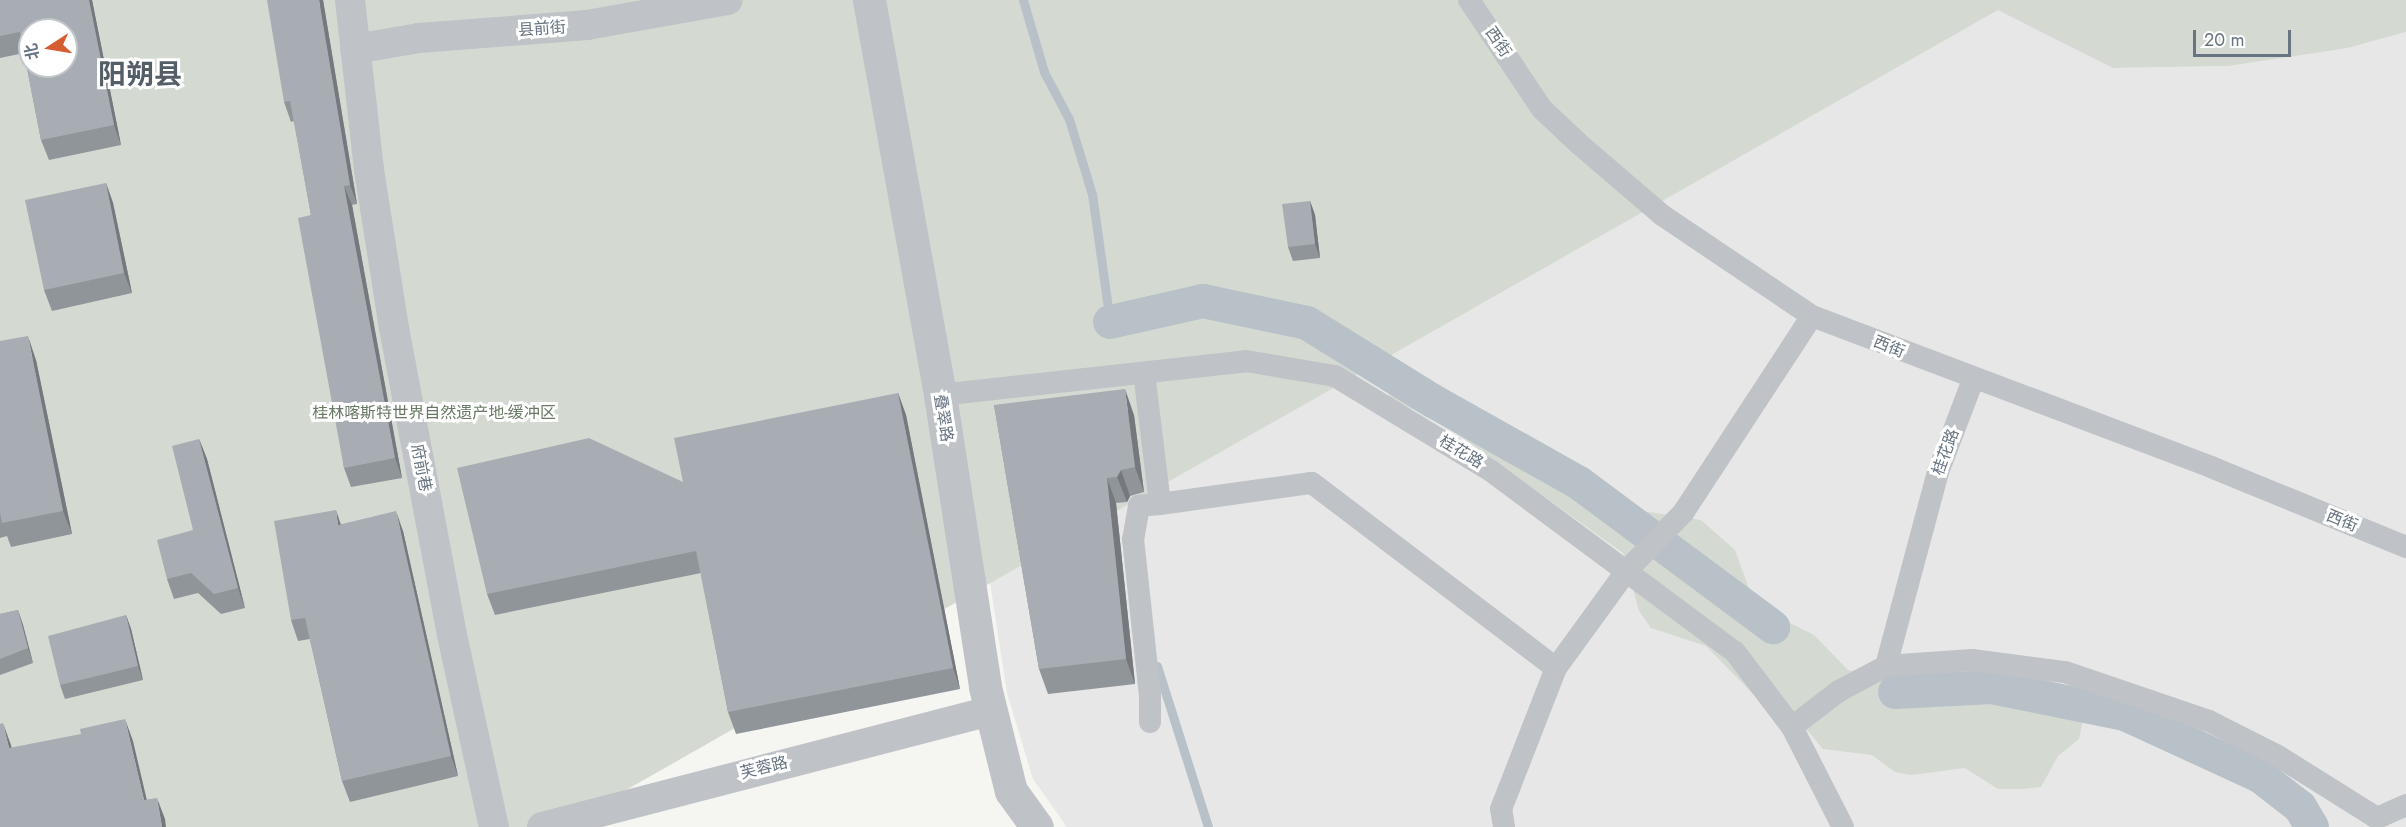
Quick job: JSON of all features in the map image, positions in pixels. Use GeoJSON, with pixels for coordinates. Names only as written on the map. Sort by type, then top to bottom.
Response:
{"type":"FeatureCollection","features":[{"type":"Feature","properties":{"kind":"street","name":"府前巷"},"geometry":{"type":"LineString","coordinates":[[350,0],[394,328],[452,635],[495,827]]}},
{"type":"Feature","properties":{"kind":"street","name":"县前街"},"geometry":{"type":"LineString","coordinates":[[355,50],[419,38],[587,25],[728,0]]}},
{"type":"Feature","properties":{"kind":"street","name":"叠翠路"},"geometry":{"type":"LineString","coordinates":[[867,0],[940,395],[984,712],[1011,791],[1037,827]]}},
{"type":"Feature","properties":{"kind":"street"},"geometry":{"type":"LineString","coordinates":[[867,0],[984,712]]}},
{"type":"Feature","properties":{"kind":"street","name":"西街"},"geometry":{"type":"LineString","coordinates":[[1469,0],[1542,109],[1578,143],[1662,215],[1812,316],[1973,380],[2211,467],[2406,547]]}},
{"type":"Feature","properties":{"kind":"street"},"geometry":{"type":"LineString","coordinates":[[1504,827],[1501,809],[1556,668],[1628,569],[1683,513],[1812,316]]}},
{"type":"Feature","properties":{"kind":"street","name":"桂花路"},"geometry":{"type":"LineString","coordinates":[[940,395],[1246,361],[1335,376],[1491,471],[1628,569],[1736,652],[1791,727],[1842,827]]}},
{"type":"Feature","properties":{"kind":"street"},"geometry":{"type":"LineString","coordinates":[[1138,373],[1160,504]]}},
{"type":"Feature","properties":{"kind":"street","name":"桂花路"},"geometry":{"type":"LineString","coordinates":[[1886,666],[1938,472],[1973,380]]}},
{"type":"Feature","properties":{"kind":"street"},"geometry":{"type":"LineString","coordinates":[[1150,722],[1150,695],[1133,539],[1139,506],[1312,483],[1556,668]]}},
{"type":"Feature","properties":{"kind":"street"},"geometry":{"type":"LineString","coordinates":[[1791,727],[1839,691],[1886,666],[1972,660],[2065,672],[2130,692],[2209,721],[2268,751],[2377,818],[2406,805]]}},
{"type":"Feature","properties":{"kind":"street","name":"芙蓉路"},"geometry":{"type":"LineString","coordinates":[[540,827],[984,712]]}},
{"type":"Feature","properties":{"kind":"shaded area"},"geometry":{"type":"Polygon","coordinates":[[[1981,0],[2113,68],[2229,66],[2348,48],[2406,32],[2406,827],[1067,827],[1033,779],[1007,693],[953,341],[1981,0]]]}},
{"type":"Feature","properties":{"kind":"green space","name":"桂林喀斯特世界自然遗产地-缓冲区"},"geometry":{"type":"Polygon","coordinates":[[[0,0],[2406,0],[2406,32],[2348,48],[2229,66],[2113,68],[1998,10],[561,827],[0,827],[0,0]]]}},
{"type":"Feature","properties":{"kind":"green space"},"geometry":{"type":"Polygon","coordinates":[[[1394,386],[1555,479],[1636,510],[1701,520],[1735,550],[1752,597],[1782,619],[1814,635],[1848,670],[1889,680],[1965,678],[2073,690],[2082,724],[2079,739],[2058,756],[2041,787],[2022,789],[1998,789],[1965,768],[1911,775],[1895,772],[1872,755],[1823,749],[1786,705],[1755,696],[1706,646],[1651,628],[1639,611],[1623,553],[1446,426],[1390,398],[1387,387],[1394,386]]]}},
{"type":"Feature","properties":{"kind":"building"},"geometry":{"type":"Polygon","coordinates":[[[0,0],[89,0],[114,125],[41,140],[29,78],[78,78],[78,18],[18,18],[18,32],[0,36],[0,0]]]}},
{"type":"Feature","properties":{"kind":"building"},"geometry":{"type":"Polygon","coordinates":[[[267,0],[319,0],[350,185],[344,186],[395,458],[344,468],[298,218],[311,215],[290,101],[284,102],[267,0]]]}},
{"type":"Feature","properties":{"kind":"building"},"geometry":{"type":"Polygon","coordinates":[[[106,183],[124,273],[44,290],[25,200],[106,183]]]}},
{"type":"Feature","properties":{"kind":"building"},"geometry":{"type":"Polygon","coordinates":[[[1310,201],[1315,244],[1288,247],[1282,204],[1310,201]]]}},
{"type":"Feature","properties":{"kind":"building"},"geometry":{"type":"Polygon","coordinates":[[[28,336],[63,511],[2,523],[0,512],[0,341],[28,336]]]}},
{"type":"Feature","properties":{"kind":"building"},"geometry":{"type":"Polygon","coordinates":[[[1125,389],[1135,467],[1121,470],[1117,477],[1107,478],[1126,659],[1039,669],[994,405],[1125,389]]]}},
{"type":"Feature","properties":{"kind":"building"},"geometry":{"type":"Polygon","coordinates":[[[898,393],[953,668],[728,712],[696,551],[487,594],[457,468],[589,438],[683,482],[674,438],[898,393]]]}},
{"type":"Feature","properties":{"kind":"building"},"geometry":{"type":"Polygon","coordinates":[[[199,439],[238,588],[214,594],[191,573],[167,579],[157,540],[193,530],[172,446],[199,439]]]}},
{"type":"Feature","properties":{"kind":"building"},"geometry":{"type":"Polygon","coordinates":[[[336,510],[338,525],[396,511],[451,756],[342,781],[305,618],[291,620],[274,521],[336,510]]]}},
{"type":"Feature","properties":{"kind":"building"},"geometry":{"type":"Polygon","coordinates":[[[18,610],[28,648],[0,659],[0,614],[18,610]]]}},
{"type":"Feature","properties":{"kind":"building"},"geometry":{"type":"Polygon","coordinates":[[[126,615],[138,666],[60,685],[48,636],[126,615]]]}},
{"type":"Feature","properties":{"kind":"building"},"geometry":{"type":"Polygon","coordinates":[[[125,719],[144,800],[157,798],[162,827],[0,827],[0,724],[3,723],[9,748],[81,734],[80,729],[125,719]]]}},
{"type":"Feature","properties":{"kind":"waterway"},"geometry":{"type":"LineString","coordinates":[[1023,0],[1044,72],[1069,119],[1092,194],[1110,322]]}},
{"type":"Feature","properties":{"kind":"waterway"},"geometry":{"type":"LineString","coordinates":[[1110,322],[1203,301],[1307,323],[1433,401],[1579,483],[1773,627]]}},
{"type":"Feature","properties":{"kind":"waterway"},"geometry":{"type":"LineString","coordinates":[[1157,666],[1208,827]]}},
{"type":"Feature","properties":{"kind":"waterway"},"geometry":{"type":"LineString","coordinates":[[1895,692],[1992,687],[2125,714],[2260,776],[2300,807],[2312,827]]}},
{"type":"Feature","properties":{"kind":"district","name":"阳朔县"},"geometry":{"type":"Point","coordinates":[140,75]}}]}
